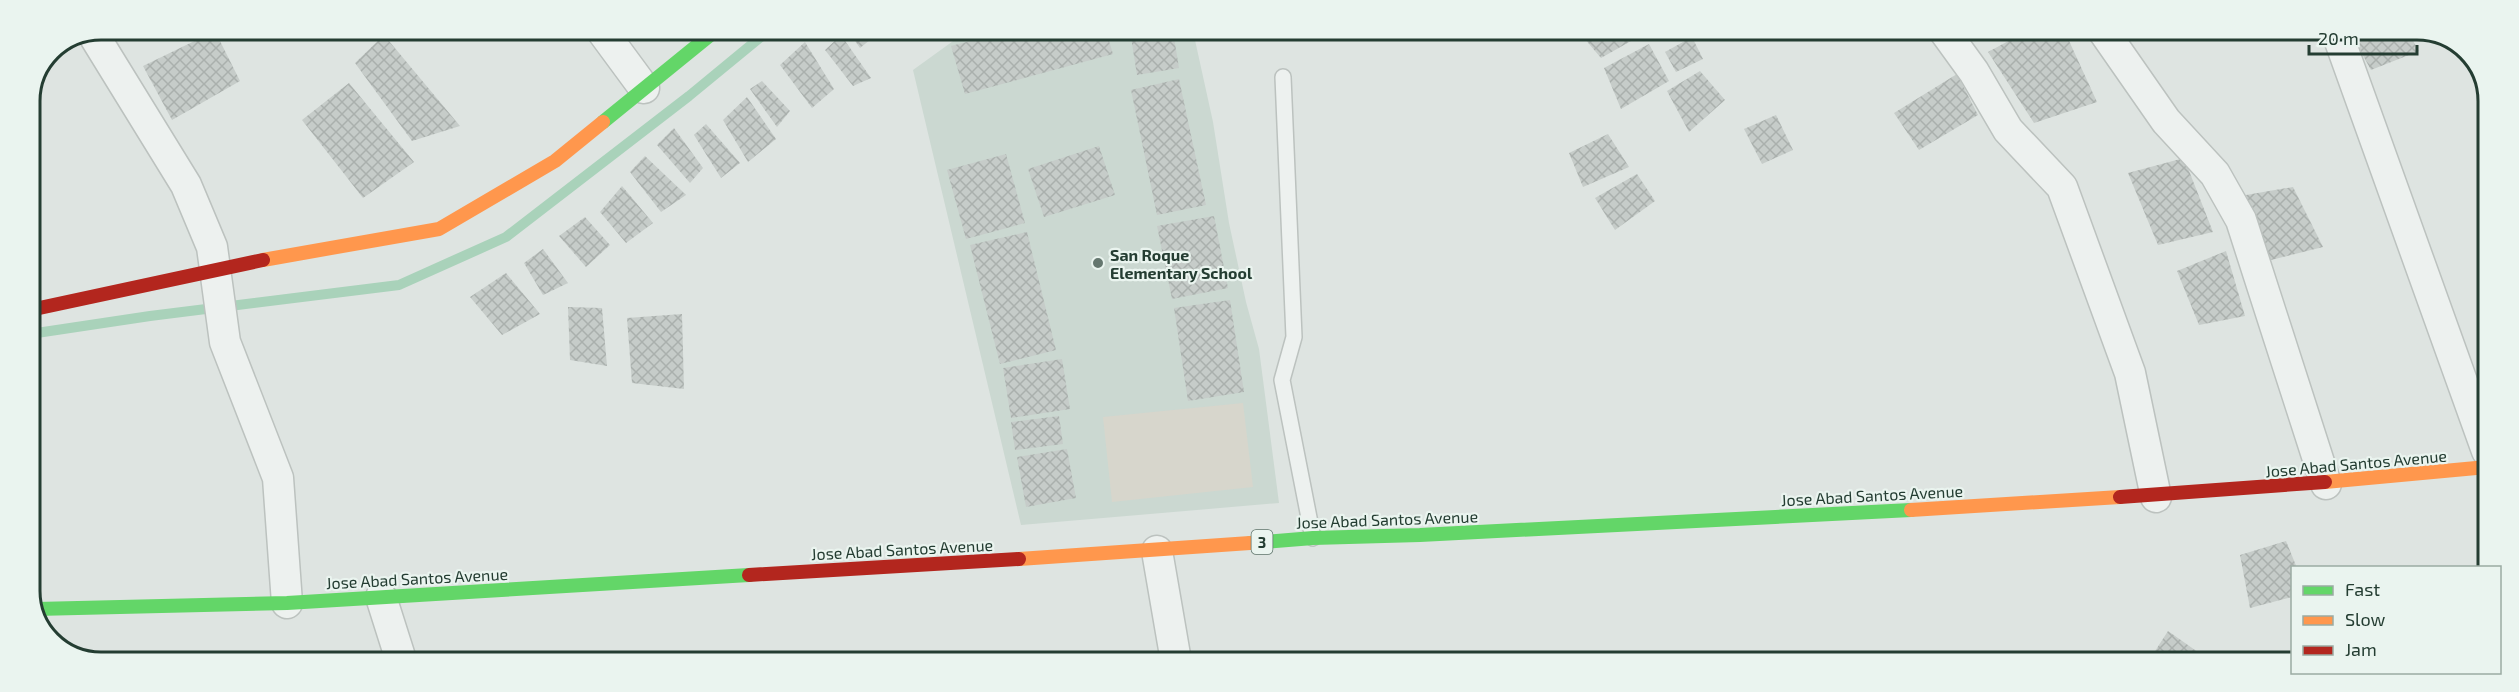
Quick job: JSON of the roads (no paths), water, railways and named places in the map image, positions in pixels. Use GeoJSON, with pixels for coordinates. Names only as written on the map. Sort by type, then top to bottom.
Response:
{"type":"FeatureCollection","features":[{"type":"Feature","properties":{"kind":"main road"},"geometry":{"type":"LineString","coordinates":[[40,308],[217,277],[439,229],[555,160],[704,40]]}},
{"type":"Feature","properties":{"kind":"main road","name":"Jose Abad Santos Avenue"},"geometry":{"type":"LineString","coordinates":[[44,609],[286,603],[1157,550],[1313,538],[1420,535],[2156,497],[2325,484],[2478,468]]}},
{"type":"Feature","properties":{"kind":"street"},"geometry":{"type":"LineString","coordinates":[[609,40],[644,88]]}},
{"type":"Feature","properties":{"kind":"street"},"geometry":{"type":"LineString","coordinates":[[1951,40],[1974,72],[2008,130],[2062,187],[2130,373],[2156,497]]}},
{"type":"Feature","properties":{"kind":"street"},"geometry":{"type":"LineString","coordinates":[[2110,40],[2166,121],[2215,174],[2241,220],[2325,484]]}},
{"type":"Feature","properties":{"kind":"street"},"geometry":{"type":"LineString","coordinates":[[2340,40],[2478,426]]}},
{"type":"Feature","properties":{"kind":"street"},"geometry":{"type":"LineString","coordinates":[[97,41],[186,185],[212,247],[225,342],[278,478],[286,603]]}},
{"type":"Feature","properties":{"kind":"street"},"geometry":{"type":"LineString","coordinates":[[1157,550],[1174,652]]}},
{"type":"Feature","properties":{"kind":"street"},"geometry":{"type":"LineString","coordinates":[[381,597],[398,652]]}},
{"type":"Feature","properties":{"kind":"lane"},"geometry":{"type":"LineString","coordinates":[[1283,77],[1294,337],[1282,380],[1313,538]]}},
{"type":"Feature","properties":{"kind":"waterway"},"geometry":{"type":"LineString","coordinates":[[40,332],[150,316],[399,285],[506,237],[689,96],[757,40]]}},
{"type":"Feature","properties":{"kind":"place","name":"San Roque Elementary School"},"geometry":{"type":"Point","coordinates":[1098,263]}}]}
